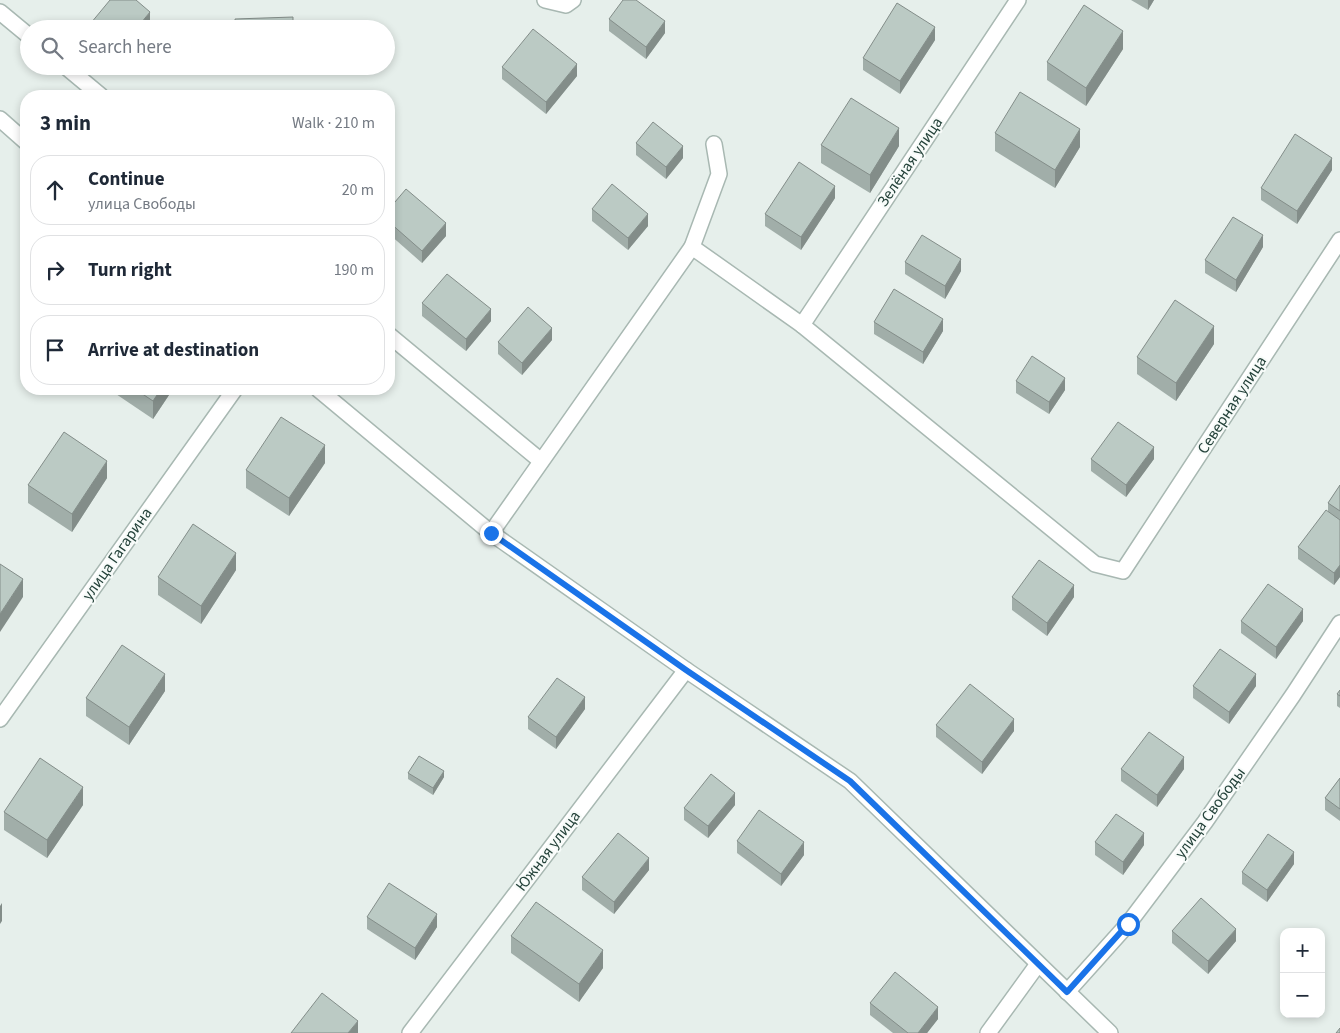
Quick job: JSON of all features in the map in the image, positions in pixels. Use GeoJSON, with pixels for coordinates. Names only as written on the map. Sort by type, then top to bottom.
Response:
{"type":"FeatureCollection","features":[{"type":"Feature","properties":{"kind":"street"},"geometry":{"type":"LineString","coordinates":[[545,0],[569,2]]}},
{"type":"Feature","properties":{"kind":"street","name":"Зелёная улица"},"geometry":{"type":"LineString","coordinates":[[802,325],[1018,0]]}},
{"type":"Feature","properties":{"kind":"street"},"geometry":{"type":"LineString","coordinates":[[0,12],[20,29]]}},
{"type":"Feature","properties":{"kind":"street"},"geometry":{"type":"LineString","coordinates":[[76,75],[95,90]]}},
{"type":"Feature","properties":{"kind":"street"},"geometry":{"type":"LineString","coordinates":[[0,119],[20,137]]}},
{"type":"Feature","properties":{"kind":"street"},"geometry":{"type":"LineString","coordinates":[[491,533],[692,247],[719,174],[714,144]]}},
{"type":"Feature","properties":{"kind":"street","name":"Северная улица"},"geometry":{"type":"LineString","coordinates":[[802,325],[1095,564],[1123,571],[1340,240]]}},
{"type":"Feature","properties":{"kind":"street"},"geometry":{"type":"LineString","coordinates":[[692,247],[802,325]]}},
{"type":"Feature","properties":{"kind":"street"},"geometry":{"type":"LineString","coordinates":[[395,340],[542,461]]}},
{"type":"Feature","properties":{"kind":"street","name":"улица Гагарина"},"geometry":{"type":"LineString","coordinates":[[0,719],[231,395]]}},
{"type":"Feature","properties":{"kind":"street"},"geometry":{"type":"LineString","coordinates":[[325,395],[491,533],[686,670],[850,781],[1110,1033]]}},
{"type":"Feature","properties":{"kind":"street","name":"улица Свободы"},"geometry":{"type":"LineString","coordinates":[[1067,992],[1128,924],[1205,822],[1294,695],[1340,624]]}},
{"type":"Feature","properties":{"kind":"street","name":"Южная улица"},"geometry":{"type":"LineString","coordinates":[[410,1033],[686,670]]}},
{"type":"Feature","properties":{"kind":"street"},"geometry":{"type":"LineString","coordinates":[[988,1033],[1038,964]]}},
{"type":"Feature","properties":{"kind":"building"},"geometry":{"type":"Polygon","coordinates":[[[110,0],[136,0],[150,12],[143,20],[93,20],[110,0]]]}},
{"type":"Feature","properties":{"kind":"building"},"geometry":{"type":"Polygon","coordinates":[[[623,0],[636,0],[665,21],[646,47],[609,19],[623,0]]]}},
{"type":"Feature","properties":{"kind":"building"},"geometry":{"type":"Polygon","coordinates":[[[897,3],[935,27],[900,81],[863,58],[897,3]]]}},
{"type":"Feature","properties":{"kind":"building"},"geometry":{"type":"Polygon","coordinates":[[[1084,5],[1123,31],[1086,88],[1047,62],[1084,5]]]}},
{"type":"Feature","properties":{"kind":"building"},"geometry":{"type":"Polygon","coordinates":[[[293,17],[293,20],[235,19],[293,17]]]}},
{"type":"Feature","properties":{"kind":"building"},"geometry":{"type":"Polygon","coordinates":[[[533,29],[577,64],[546,102],[502,67],[533,29]]]}},
{"type":"Feature","properties":{"kind":"building"},"geometry":{"type":"Polygon","coordinates":[[[1020,92],[1080,129],[1055,170],[995,133],[1020,92]]]}},
{"type":"Feature","properties":{"kind":"building"},"geometry":{"type":"Polygon","coordinates":[[[851,98],[899,128],[870,175],[821,145],[851,98]]]}},
{"type":"Feature","properties":{"kind":"building"},"geometry":{"type":"Polygon","coordinates":[[[653,122],[683,146],[666,167],[636,143],[653,122]]]}},
{"type":"Feature","properties":{"kind":"building"},"geometry":{"type":"Polygon","coordinates":[[[1295,134],[1332,158],[1297,211],[1261,188],[1295,134]]]}},
{"type":"Feature","properties":{"kind":"building"},"geometry":{"type":"Polygon","coordinates":[[[799,162],[835,186],[801,237],[765,214],[799,162]]]}},
{"type":"Feature","properties":{"kind":"building"},"geometry":{"type":"Polygon","coordinates":[[[612,184],[648,214],[628,238],[592,209],[612,184]]]}},
{"type":"Feature","properties":{"kind":"building"},"geometry":{"type":"Polygon","coordinates":[[[406,189],[446,223],[422,251],[395,227],[395,202],[406,189]]]}},
{"type":"Feature","properties":{"kind":"building"},"geometry":{"type":"Polygon","coordinates":[[[1233,217],[1263,235],[1236,280],[1205,260],[1233,217]]]}},
{"type":"Feature","properties":{"kind":"building"},"geometry":{"type":"Polygon","coordinates":[[[922,235],[961,259],[945,286],[905,262],[922,235]]]}},
{"type":"Feature","properties":{"kind":"building"},"geometry":{"type":"Polygon","coordinates":[[[447,274],[491,309],[466,339],[422,303],[447,274]]]}},
{"type":"Feature","properties":{"kind":"building"},"geometry":{"type":"Polygon","coordinates":[[[894,289],[943,319],[923,352],[874,322],[894,289]]]}},
{"type":"Feature","properties":{"kind":"building"},"geometry":{"type":"Polygon","coordinates":[[[1175,300],[1214,326],[1176,383],[1137,357],[1175,300]]]}},
{"type":"Feature","properties":{"kind":"building"},"geometry":{"type":"Polygon","coordinates":[[[528,307],[552,328],[522,363],[498,342],[528,307]]]}},
{"type":"Feature","properties":{"kind":"building"},"geometry":{"type":"Polygon","coordinates":[[[1032,356],[1065,378],[1049,402],[1016,381],[1032,356]]]}},
{"type":"Feature","properties":{"kind":"building"},"geometry":{"type":"Polygon","coordinates":[[[144,395],[157,395],[153,401],[144,395]]]}},
{"type":"Feature","properties":{"kind":"building"},"geometry":{"type":"Polygon","coordinates":[[[281,417],[325,445],[289,498],[246,470],[281,417]]]}},
{"type":"Feature","properties":{"kind":"building"},"geometry":{"type":"Polygon","coordinates":[[[1118,422],[1154,447],[1126,485],[1091,459],[1118,422]]]}},
{"type":"Feature","properties":{"kind":"building"},"geometry":{"type":"Polygon","coordinates":[[[64,432],[107,461],[72,514],[28,485],[64,432]]]}},
{"type":"Feature","properties":{"kind":"building"},"geometry":{"type":"Polygon","coordinates":[[[1340,485],[1340,511],[1328,503],[1340,485]]]}},
{"type":"Feature","properties":{"kind":"building"},"geometry":{"type":"Polygon","coordinates":[[[1326,510],[1340,520],[1340,565],[1334,573],[1298,547],[1326,510]]]}},
{"type":"Feature","properties":{"kind":"building"},"geometry":{"type":"Polygon","coordinates":[[[193,524],[236,553],[201,606],[158,577],[193,524]]]}},
{"type":"Feature","properties":{"kind":"building"},"geometry":{"type":"Polygon","coordinates":[[[1039,560],[1074,585],[1047,623],[1012,597],[1039,560]]]}},
{"type":"Feature","properties":{"kind":"building"},"geometry":{"type":"Polygon","coordinates":[[[0,564],[23,579],[0,614],[0,564]]]}},
{"type":"Feature","properties":{"kind":"building"},"geometry":{"type":"Polygon","coordinates":[[[1268,584],[1303,609],[1276,647],[1241,621],[1268,584]]]}},
{"type":"Feature","properties":{"kind":"building"},"geometry":{"type":"Polygon","coordinates":[[[122,645],[165,674],[129,727],[86,698],[122,645]]]}},
{"type":"Feature","properties":{"kind":"building"},"geometry":{"type":"Polygon","coordinates":[[[1220,649],[1256,674],[1229,712],[1193,686],[1220,649]]]}},
{"type":"Feature","properties":{"kind":"building"},"geometry":{"type":"Polygon","coordinates":[[[557,678],[585,697],[556,737],[528,717],[557,678]]]}},
{"type":"Feature","properties":{"kind":"building"},"geometry":{"type":"Polygon","coordinates":[[[970,684],[1014,719],[982,762],[936,725],[970,684]]]}},
{"type":"Feature","properties":{"kind":"building"},"geometry":{"type":"Polygon","coordinates":[[[1149,732],[1184,757],[1157,795],[1121,769],[1149,732]]]}},
{"type":"Feature","properties":{"kind":"building"},"geometry":{"type":"Polygon","coordinates":[[[419,756],[444,771],[433,788],[408,773],[419,756]]]}},
{"type":"Feature","properties":{"kind":"building"},"geometry":{"type":"Polygon","coordinates":[[[40,758],[83,787],[47,840],[4,812],[40,758]]]}},
{"type":"Feature","properties":{"kind":"building"},"geometry":{"type":"Polygon","coordinates":[[[711,774],[735,793],[708,826],[684,808],[711,774]]]}},
{"type":"Feature","properties":{"kind":"building"},"geometry":{"type":"Polygon","coordinates":[[[1340,778],[1340,809],[1325,798],[1340,778]]]}},
{"type":"Feature","properties":{"kind":"building"},"geometry":{"type":"Polygon","coordinates":[[[759,810],[804,842],[781,874],[737,841],[759,810]]]}},
{"type":"Feature","properties":{"kind":"building"},"geometry":{"type":"Polygon","coordinates":[[[1116,814],[1144,833],[1123,862],[1095,842],[1116,814]]]}},
{"type":"Feature","properties":{"kind":"building"},"geometry":{"type":"Polygon","coordinates":[[[618,833],[649,858],[614,902],[582,877],[618,833]]]}},
{"type":"Feature","properties":{"kind":"building"},"geometry":{"type":"Polygon","coordinates":[[[1268,834],[1294,852],[1267,890],[1242,872],[1268,834]]]}},
{"type":"Feature","properties":{"kind":"building"},"geometry":{"type":"Polygon","coordinates":[[[389,883],[437,914],[415,948],[367,917],[389,883]]]}},
{"type":"Feature","properties":{"kind":"building"},"geometry":{"type":"Polygon","coordinates":[[[1201,898],[1236,929],[1208,961],[1172,931],[1201,898]]]}},
{"type":"Feature","properties":{"kind":"building"},"geometry":{"type":"Polygon","coordinates":[[[536,902],[603,950],[579,984],[511,936],[536,902]]]}},
{"type":"Feature","properties":{"kind":"building"},"geometry":{"type":"Polygon","coordinates":[[[895,972],[938,1007],[918,1033],[908,1033],[870,1003],[895,972]]]}},
{"type":"Feature","properties":{"kind":"building"},"geometry":{"type":"Polygon","coordinates":[[[322,993],[358,1021],[348,1033],[291,1033],[322,993]]]}},
{"type":"Feature","properties":{"kind":"route"},"geometry":{"type":"LineString","coordinates":[[491,533],[686,670],[850,781],[1067,992],[1128,924]]}}]}
